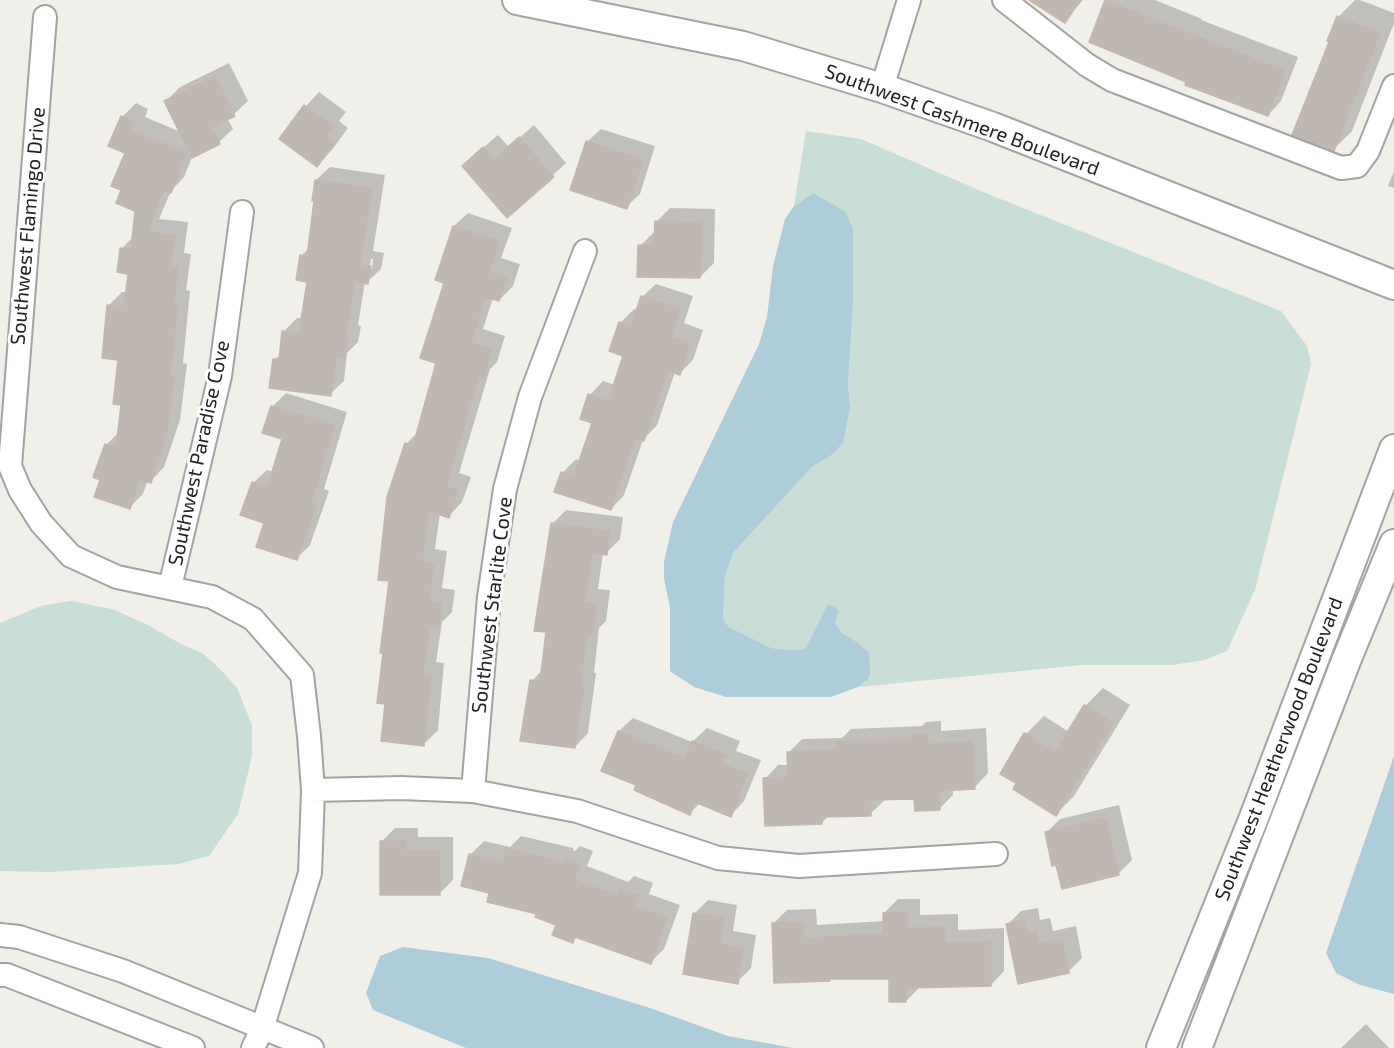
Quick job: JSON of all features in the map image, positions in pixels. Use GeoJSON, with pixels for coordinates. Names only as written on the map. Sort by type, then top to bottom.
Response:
{"type":"FeatureCollection","features":[{"type":"Feature","properties":{"kind":"street","name":"Southwest Cashmere Boulevard"},"geometry":{"type":"LineString","coordinates":[[516,0],[743,46],[882,88],[993,127],[1394,285]]}},
{"type":"Feature","properties":{"kind":"street"},"geometry":{"type":"LineString","coordinates":[[882,88],[909,0]]}},
{"type":"Feature","properties":{"kind":"street"},"geometry":{"type":"LineString","coordinates":[[1004,0],[1087,65],[1112,80],[1341,168],[1357,166],[1368,151],[1394,86]]}},
{"type":"Feature","properties":{"kind":"street","name":"Southwest Flamingo Drive"},"geometry":{"type":"LineString","coordinates":[[45,17],[5,466],[41,523],[71,556],[117,577],[212,597],[254,620],[302,675],[313,790],[310,873],[258,1038]]}},
{"type":"Feature","properties":{"kind":"street","name":"Southwest Paradise Cove"},"geometry":{"type":"LineString","coordinates":[[170,587],[220,376],[242,212]]}},
{"type":"Feature","properties":{"kind":"street","name":"Southwest Starlite Cove"},"geometry":{"type":"LineString","coordinates":[[473,791],[489,597],[505,489],[530,397],[585,251]]}},
{"type":"Feature","properties":{"kind":"street","name":"Southwest Heatherwood Boulevard"},"geometry":{"type":"LineString","coordinates":[[1161,1048],[1252,820],[1394,449]]}},
{"type":"Feature","properties":{"kind":"street","name":"Southwest Heatherwood Boulevard"},"geometry":{"type":"LineString","coordinates":[[1197,1048],[1346,661],[1394,544]]}},
{"type":"Feature","properties":{"kind":"street"},"geometry":{"type":"LineString","coordinates":[[313,790],[401,788],[473,791],[577,811],[718,858],[799,866],[996,854]]}},
{"type":"Feature","properties":{"kind":"street"},"geometry":{"type":"LineString","coordinates":[[0,935],[20,937],[123,970],[258,1038],[312,1048]]}},
{"type":"Feature","properties":{"kind":"street"},"geometry":{"type":"LineString","coordinates":[[0,975],[7,975],[193,1048]]}},
{"type":"Feature","properties":{"kind":"shaded area"},"geometry":{"type":"Polygon","coordinates":[[[806,131],[861,139],[988,194],[1281,311],[1307,346],[1311,364],[1255,590],[1227,651],[1204,660],[1172,665],[1082,665],[858,687],[868,679],[857,642],[842,633],[828,604],[805,649],[771,648],[729,627],[723,619],[725,576],[733,553],[812,467],[829,457],[850,407],[848,383],[853,306],[845,211],[813,193],[794,206],[806,131]]]}},
{"type":"Feature","properties":{"kind":"shaded area"},"geometry":{"type":"Polygon","coordinates":[[[813,193],[845,211],[853,229],[853,306],[848,383],[850,407],[843,443],[829,457],[812,467],[733,553],[725,576],[723,619],[729,627],[771,648],[805,649],[828,604],[839,610],[835,622],[842,633],[869,653],[870,674],[868,679],[858,687],[831,697],[726,697],[694,687],[670,671],[670,607],[664,579],[664,562],[673,522],[759,344],[767,317],[773,266],[785,219],[794,206],[813,193]]]}},
{"type":"Feature","properties":{"kind":"shaded area"},"geometry":{"type":"Polygon","coordinates":[[[71,601],[112,609],[202,653],[237,688],[252,725],[252,756],[238,814],[209,856],[178,864],[49,872],[0,871],[0,623],[41,606],[71,601]]]}},
{"type":"Feature","properties":{"kind":"shaded area"},"geometry":{"type":"Polygon","coordinates":[[[1394,756],[1394,994],[1360,985],[1336,973],[1326,953],[1394,756]]]}},
{"type":"Feature","properties":{"kind":"shaded area"},"geometry":{"type":"Polygon","coordinates":[[[403,947],[488,958],[650,1008],[728,1036],[793,1048],[466,1048],[373,1010],[366,993],[380,956],[403,947]]]}},
{"type":"Feature","properties":{"kind":"building"},"geometry":{"type":"Polygon","coordinates":[[[1029,0],[1080,0],[1065,23],[1029,0]]]}},
{"type":"Feature","properties":{"kind":"building"},"geometry":{"type":"Polygon","coordinates":[[[1105,0],[1285,71],[1268,116],[1185,85],[1186,82],[1089,42],[1105,0]]]}},
{"type":"Feature","properties":{"kind":"building"},"geometry":{"type":"Polygon","coordinates":[[[1337,16],[1380,33],[1334,151],[1292,135],[1337,16]]]}},
{"type":"Feature","properties":{"kind":"building"},"geometry":{"type":"Polygon","coordinates":[[[215,76],[235,116],[212,127],[220,144],[192,158],[164,101],[215,76]]]}},
{"type":"Feature","properties":{"kind":"building"},"geometry":{"type":"Polygon","coordinates":[[[304,105],[334,126],[326,136],[335,142],[317,167],[279,139],[304,105]]]}},
{"type":"Feature","properties":{"kind":"building"},"geometry":{"type":"Polygon","coordinates":[[[121,116],[136,123],[132,131],[187,153],[171,193],[164,190],[147,232],[175,235],[171,266],[178,267],[174,303],[178,304],[170,376],[174,377],[167,435],[151,483],[140,479],[130,509],[94,497],[100,480],[93,477],[105,444],[116,447],[121,405],[113,404],[118,360],[102,358],[107,305],[124,306],[128,274],[117,272],[120,248],[131,250],[135,211],[116,203],[121,190],[111,186],[125,153],[108,146],[121,116]]]}},
{"type":"Feature","properties":{"kind":"building"},"geometry":{"type":"Polygon","coordinates":[[[519,137],[554,177],[507,218],[462,166],[483,147],[494,159],[519,137]]]}},
{"type":"Feature","properties":{"kind":"building"},"geometry":{"type":"Polygon","coordinates":[[[586,141],[643,160],[627,209],[570,190],[586,141]]]}},
{"type":"Feature","properties":{"kind":"building"},"geometry":{"type":"Polygon","coordinates":[[[315,180],[372,188],[360,265],[371,266],[368,284],[355,281],[345,339],[348,339],[345,358],[336,356],[331,396],[269,388],[273,359],[279,360],[282,331],[299,333],[307,282],[296,280],[300,255],[307,256],[315,180]]]}},
{"type":"Feature","properties":{"kind":"building"},"geometry":{"type":"Polygon","coordinates":[[[655,221],[702,222],[700,278],[637,277],[638,245],[654,245],[655,221]]]}},
{"type":"Feature","properties":{"kind":"building"},"geometry":{"type":"Polygon","coordinates":[[[453,226],[499,241],[489,272],[507,278],[499,301],[485,297],[471,343],[492,349],[483,378],[479,376],[446,486],[458,490],[449,518],[429,511],[422,562],[434,564],[429,601],[442,603],[438,628],[430,627],[423,675],[431,676],[424,746],[381,741],[385,704],[377,703],[383,653],[380,653],[389,581],[378,580],[387,497],[405,443],[413,446],[436,363],[420,358],[444,283],[435,280],[453,226]]]}},
{"type":"Feature","properties":{"kind":"building"},"geometry":{"type":"Polygon","coordinates":[[[641,296],[680,309],[671,337],[690,343],[680,375],[668,371],[644,441],[635,438],[611,510],[554,492],[561,472],[574,476],[592,423],[580,419],[588,394],[608,401],[623,356],[609,351],[619,322],[631,326],[641,296]]]}},
{"type":"Feature","properties":{"kind":"building"},"geometry":{"type":"Polygon","coordinates":[[[271,406],[335,425],[311,503],[316,504],[297,560],[256,547],[264,523],[240,515],[252,482],[267,488],[282,439],[262,433],[271,406]]]}},
{"type":"Feature","properties":{"kind":"building"},"geometry":{"type":"Polygon","coordinates":[[[551,523],[610,531],[607,555],[592,553],[585,602],[597,604],[593,636],[586,635],[581,686],[584,687],[575,748],[520,741],[530,680],[540,681],[546,632],[534,631],[551,523]]]}},
{"type":"Feature","properties":{"kind":"building"},"geometry":{"type":"Polygon","coordinates":[[[1084,705],[1113,723],[1056,816],[1013,789],[1016,783],[1000,774],[1024,733],[1055,752],[1084,705]]]}},
{"type":"Feature","properties":{"kind":"building"},"geometry":{"type":"Polygon","coordinates":[[[618,731],[685,758],[692,741],[727,755],[723,764],[748,774],[731,817],[695,802],[690,815],[634,790],[636,785],[601,771],[618,731]]]}},
{"type":"Feature","properties":{"kind":"building"},"geometry":{"type":"Polygon","coordinates":[[[928,734],[928,744],[973,741],[975,789],[939,791],[940,810],[915,811],[914,799],[871,800],[871,816],[822,817],[822,824],[765,826],[763,778],[788,777],[787,752],[836,750],[836,742],[911,739],[911,735],[928,734]]]}},
{"type":"Feature","properties":{"kind":"building"},"geometry":{"type":"Polygon","coordinates":[[[1106,818],[1119,875],[1062,889],[1056,865],[1052,866],[1045,832],[1106,818]]]}},
{"type":"Feature","properties":{"kind":"building"},"geometry":{"type":"Polygon","coordinates":[[[380,841],[405,841],[405,850],[440,851],[440,895],[380,895],[380,841]]]}},
{"type":"Feature","properties":{"kind":"building"},"geometry":{"type":"Polygon","coordinates":[[[506,848],[560,861],[560,864],[563,864],[565,859],[580,865],[574,879],[617,896],[619,889],[640,896],[636,907],[667,918],[651,964],[575,937],[573,943],[552,935],[556,925],[535,917],[537,914],[487,902],[489,893],[461,886],[469,854],[503,862],[506,848]]]}},
{"type":"Feature","properties":{"kind":"building"},"geometry":{"type":"Polygon","coordinates":[[[907,912],[907,928],[944,927],[945,943],[991,941],[991,986],[906,988],[906,1002],[889,1002],[889,979],[829,979],[830,981],[774,983],[772,923],[803,922],[804,938],[883,934],[883,913],[907,912]]]}},
{"type":"Feature","properties":{"kind":"building"},"geometry":{"type":"Polygon","coordinates":[[[693,913],[724,918],[720,944],[743,948],[738,984],[683,974],[693,913]]]}},
{"type":"Feature","properties":{"kind":"building"},"geometry":{"type":"Polygon","coordinates":[[[1024,920],[1027,933],[1037,931],[1039,944],[1062,939],[1069,973],[1018,984],[1006,924],[1024,920]]]}}]}
